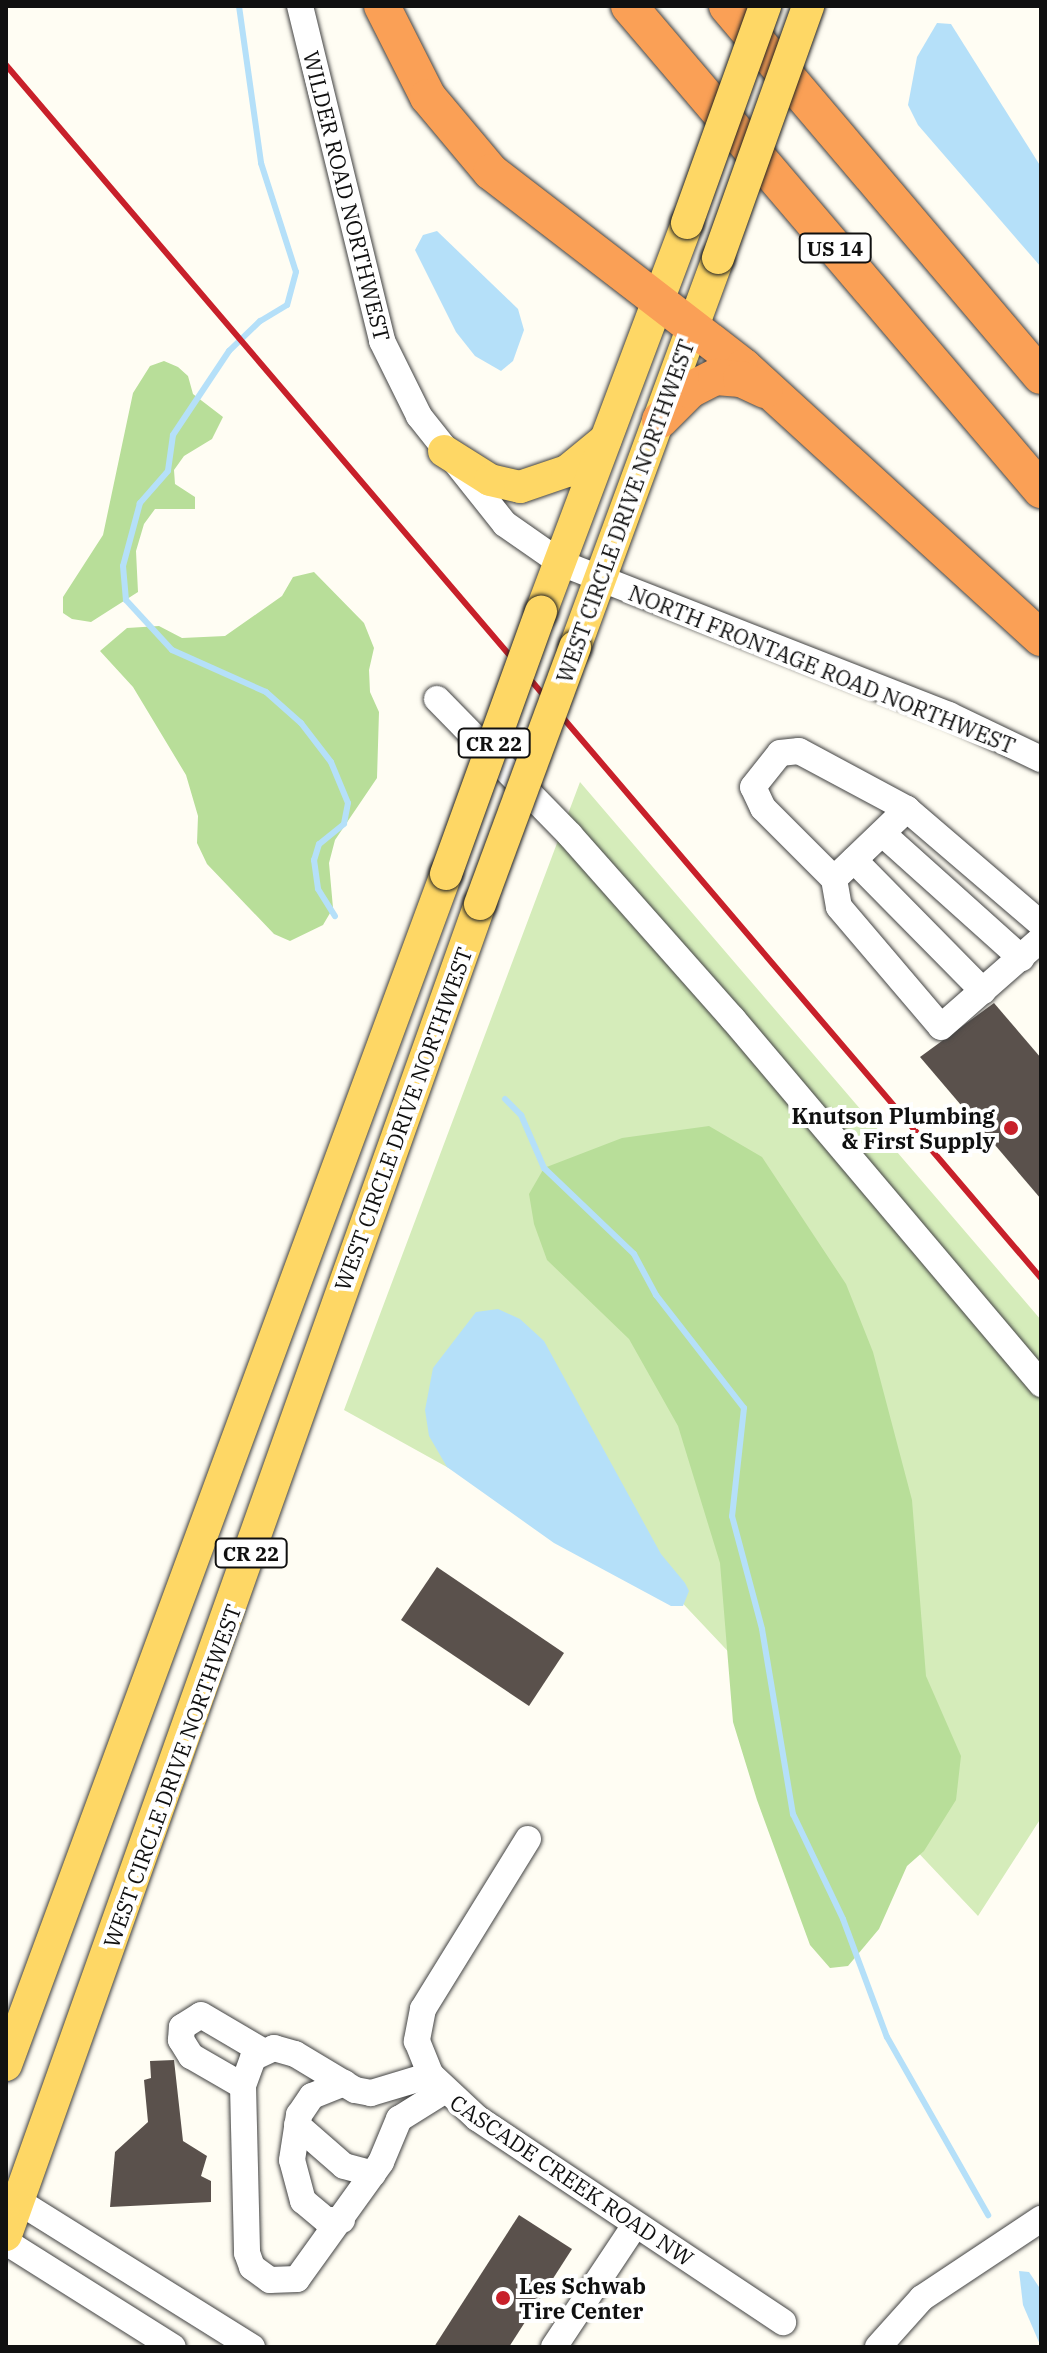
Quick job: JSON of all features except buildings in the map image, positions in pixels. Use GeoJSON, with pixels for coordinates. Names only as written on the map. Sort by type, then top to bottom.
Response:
{"type":"FeatureCollection","features":[{"type":"Feature","properties":{"kind":"highway"},"geometry":{"type":"LineString","coordinates":[[382,6],[428,97],[475,157],[529,203],[694,324],[777,395],[1041,638]]}},
{"type":"Feature","properties":{"kind":"highway","name":"US 14"},"geometry":{"type":"LineString","coordinates":[[629,6],[1041,490]]}},
{"type":"Feature","properties":{"kind":"highway"},"geometry":{"type":"LineString","coordinates":[[727,6],[1041,376]]}},
{"type":"Feature","properties":{"kind":"highway"},"geometry":{"type":"LineString","coordinates":[[660,420],[690,390],[716,377],[741,379],[777,395]]}},
{"type":"Feature","properties":{"kind":"main road","name":"WEST CIRCLE DRIVE NORTHWEST"},"geometry":{"type":"LineString","coordinates":[[6,2065],[765,6]]}},
{"type":"Feature","properties":{"kind":"main road","name":"WEST CIRCLE DRIVE NORTHWEST"},"geometry":{"type":"LineString","coordinates":[[6,2235],[12,2197],[808,6]]}},
{"type":"Feature","properties":{"kind":"main road"},"geometry":{"type":"LineString","coordinates":[[444,451],[490,480],[520,487],[567,471],[608,437]]}},
{"type":"Feature","properties":{"kind":"street","name":"WILDER ROAD NORTHWEST"},"geometry":{"type":"LineString","coordinates":[[300,6],[340,185],[382,341],[411,404],[444,451],[505,524],[561,563],[602,580]]}},
{"type":"Feature","properties":{"kind":"street","name":"NORTH FRONTAGE ROAD NORTHWEST"},"geometry":{"type":"LineString","coordinates":[[602,580],[934,709],[1041,759]]}},
{"type":"Feature","properties":{"kind":"street"},"geometry":{"type":"LineString","coordinates":[[437,699],[570,835],[723,1007],[1041,1384]]}},
{"type":"Feature","properties":{"kind":"street"},"geometry":{"type":"LineString","coordinates":[[1041,924],[907,809],[799,751],[780,753],[753,787],[763,808],[834,879],[839,907],[941,1027],[1041,939]]}},
{"type":"Feature","properties":{"kind":"street"},"geometry":{"type":"LineString","coordinates":[[834,879],[907,809]]}},
{"type":"Feature","properties":{"kind":"street"},"geometry":{"type":"LineString","coordinates":[[883,834],[1021,958]]}},
{"type":"Feature","properties":{"kind":"street"},"geometry":{"type":"LineString","coordinates":[[854,860],[983,991]]}},
{"type":"Feature","properties":{"kind":"street","name":"CASCADE CREEK ROAD NW"},"geometry":{"type":"LineString","coordinates":[[528,1839],[423,2009],[417,2041],[436,2084],[635,2225],[783,2322]]}},
{"type":"Feature","properties":{"kind":"street"},"geometry":{"type":"LineString","coordinates":[[243,2086],[191,2056],[181,2040],[182,2027],[201,2015],[262,2051],[295,2054],[383,2107],[392,2132]]}},
{"type":"Feature","properties":{"kind":"street"},"geometry":{"type":"LineString","coordinates":[[262,2051],[247,2071],[243,2086],[247,2253],[252,2267],[270,2280],[297,2279],[357,2197],[392,2132],[436,2084]]}},
{"type":"Feature","properties":{"kind":"street"},"geometry":{"type":"LineString","coordinates":[[357,2197],[326,2220],[309,2207],[294,2176],[295,2134],[312,2096],[353,2087],[383,2093],[436,2084]]}},
{"type":"Feature","properties":{"kind":"street"},"geometry":{"type":"LineString","coordinates":[[295,2134],[344,2166],[357,2197]]}},
{"type":"Feature","properties":{"kind":"street"},"geometry":{"type":"LineString","coordinates":[[12,2197],[252,2347]]}},
{"type":"Feature","properties":{"kind":"street"},"geometry":{"type":"LineString","coordinates":[[878,2347],[922,2298],[981,2255],[1032,2224]]}},
{"type":"Feature","properties":{"kind":"street"},"geometry":{"type":"LineString","coordinates":[[554,2347],[635,2225]]}},
{"type":"Feature","properties":{"kind":"street"},"geometry":{"type":"LineString","coordinates":[[6,2242],[173,2347]]}},
{"type":"Feature","properties":{"kind":"green space"},"geometry":{"type":"Polygon","coordinates":[[[164,361],[188,376],[193,394],[223,417],[212,439],[184,456],[174,470],[175,484],[195,497],[195,509],[155,509],[144,524],[136,551],[138,592],[91,622],[72,619],[63,613],[63,597],[103,535],[133,393],[150,366],[164,361]]]}},
{"type":"Feature","properties":{"kind":"green space"},"geometry":{"type":"Polygon","coordinates":[[[314,572],[364,623],[374,648],[369,670],[370,692],[379,712],[377,778],[335,840],[329,863],[333,908],[323,925],[290,941],[274,934],[207,864],[197,843],[198,816],[186,775],[133,687],[100,651],[127,628],[159,626],[182,638],[225,636],[282,596],[293,577],[314,572]]]}},
{"type":"Feature","properties":{"kind":"green space"},"geometry":{"type":"Polygon","coordinates":[[[580,782],[1041,1320],[1041,1818],[978,1916],[672,1592],[344,1410],[580,782]]]}},
{"type":"Feature","properties":{"kind":"green space"},"geometry":{"type":"Polygon","coordinates":[[[709,1126],[762,1157],[846,1284],[873,1352],[912,1500],[926,1676],[961,1756],[956,1800],[924,1851],[907,1866],[879,1929],[848,1966],[830,1968],[810,1945],[757,1800],[733,1722],[720,1563],[678,1426],[629,1339],[547,1260],[534,1224],[529,1194],[544,1168],[622,1138],[709,1126]]]}},
{"type":"Feature","properties":{"kind":"water"},"geometry":{"type":"Polygon","coordinates":[[[937,23],[951,24],[1041,167],[1041,267],[918,125],[908,105],[917,57],[937,23]]]}},
{"type":"Feature","properties":{"kind":"water"},"geometry":{"type":"Polygon","coordinates":[[[437,231],[518,309],[524,330],[513,361],[501,371],[475,356],[456,332],[415,250],[423,235],[437,231]]]}},
{"type":"Feature","properties":{"kind":"water"},"geometry":{"type":"Polygon","coordinates":[[[498,1309],[520,1319],[544,1341],[661,1554],[685,1583],[689,1591],[683,1606],[671,1606],[554,1543],[447,1467],[429,1436],[425,1410],[433,1368],[476,1312],[498,1309]]]}},
{"type":"Feature","properties":{"kind":"water"},"geometry":{"type":"Polygon","coordinates":[[[1019,2271],[1029,2272],[1041,2290],[1041,2347],[1023,2305],[1019,2271]]]}},
{"type":"Feature","properties":{"kind":"waterway"},"geometry":{"type":"LineString","coordinates":[[239,6],[261,163],[296,272],[287,305],[260,321],[229,351],[173,435],[168,471],[140,503],[123,566],[126,600],[172,650],[266,692],[301,723],[331,762],[348,803],[344,824],[319,844],[314,860],[318,889],[335,916]]}},
{"type":"Feature","properties":{"kind":"waterway"},"geometry":{"type":"LineString","coordinates":[[505,1099],[521,1115],[544,1168],[634,1254],[656,1295],[744,1408],[732,1516],[762,1629],[793,1814],[843,1919],[887,2037],[988,2215]]}},
{"type":"Feature","properties":{"kind":"railway"},"geometry":{"type":"LineString","coordinates":[[6,65],[1041,1278]]}},
{"type":"Feature","properties":{"kind":"place","name":"Knutson Plumbing & First Supply"},"geometry":{"type":"Point","coordinates":[1011,1128]}},
{"type":"Feature","properties":{"kind":"place","name":"Les Schwab Tire Center"},"geometry":{"type":"Point","coordinates":[503,2298]}}]}
